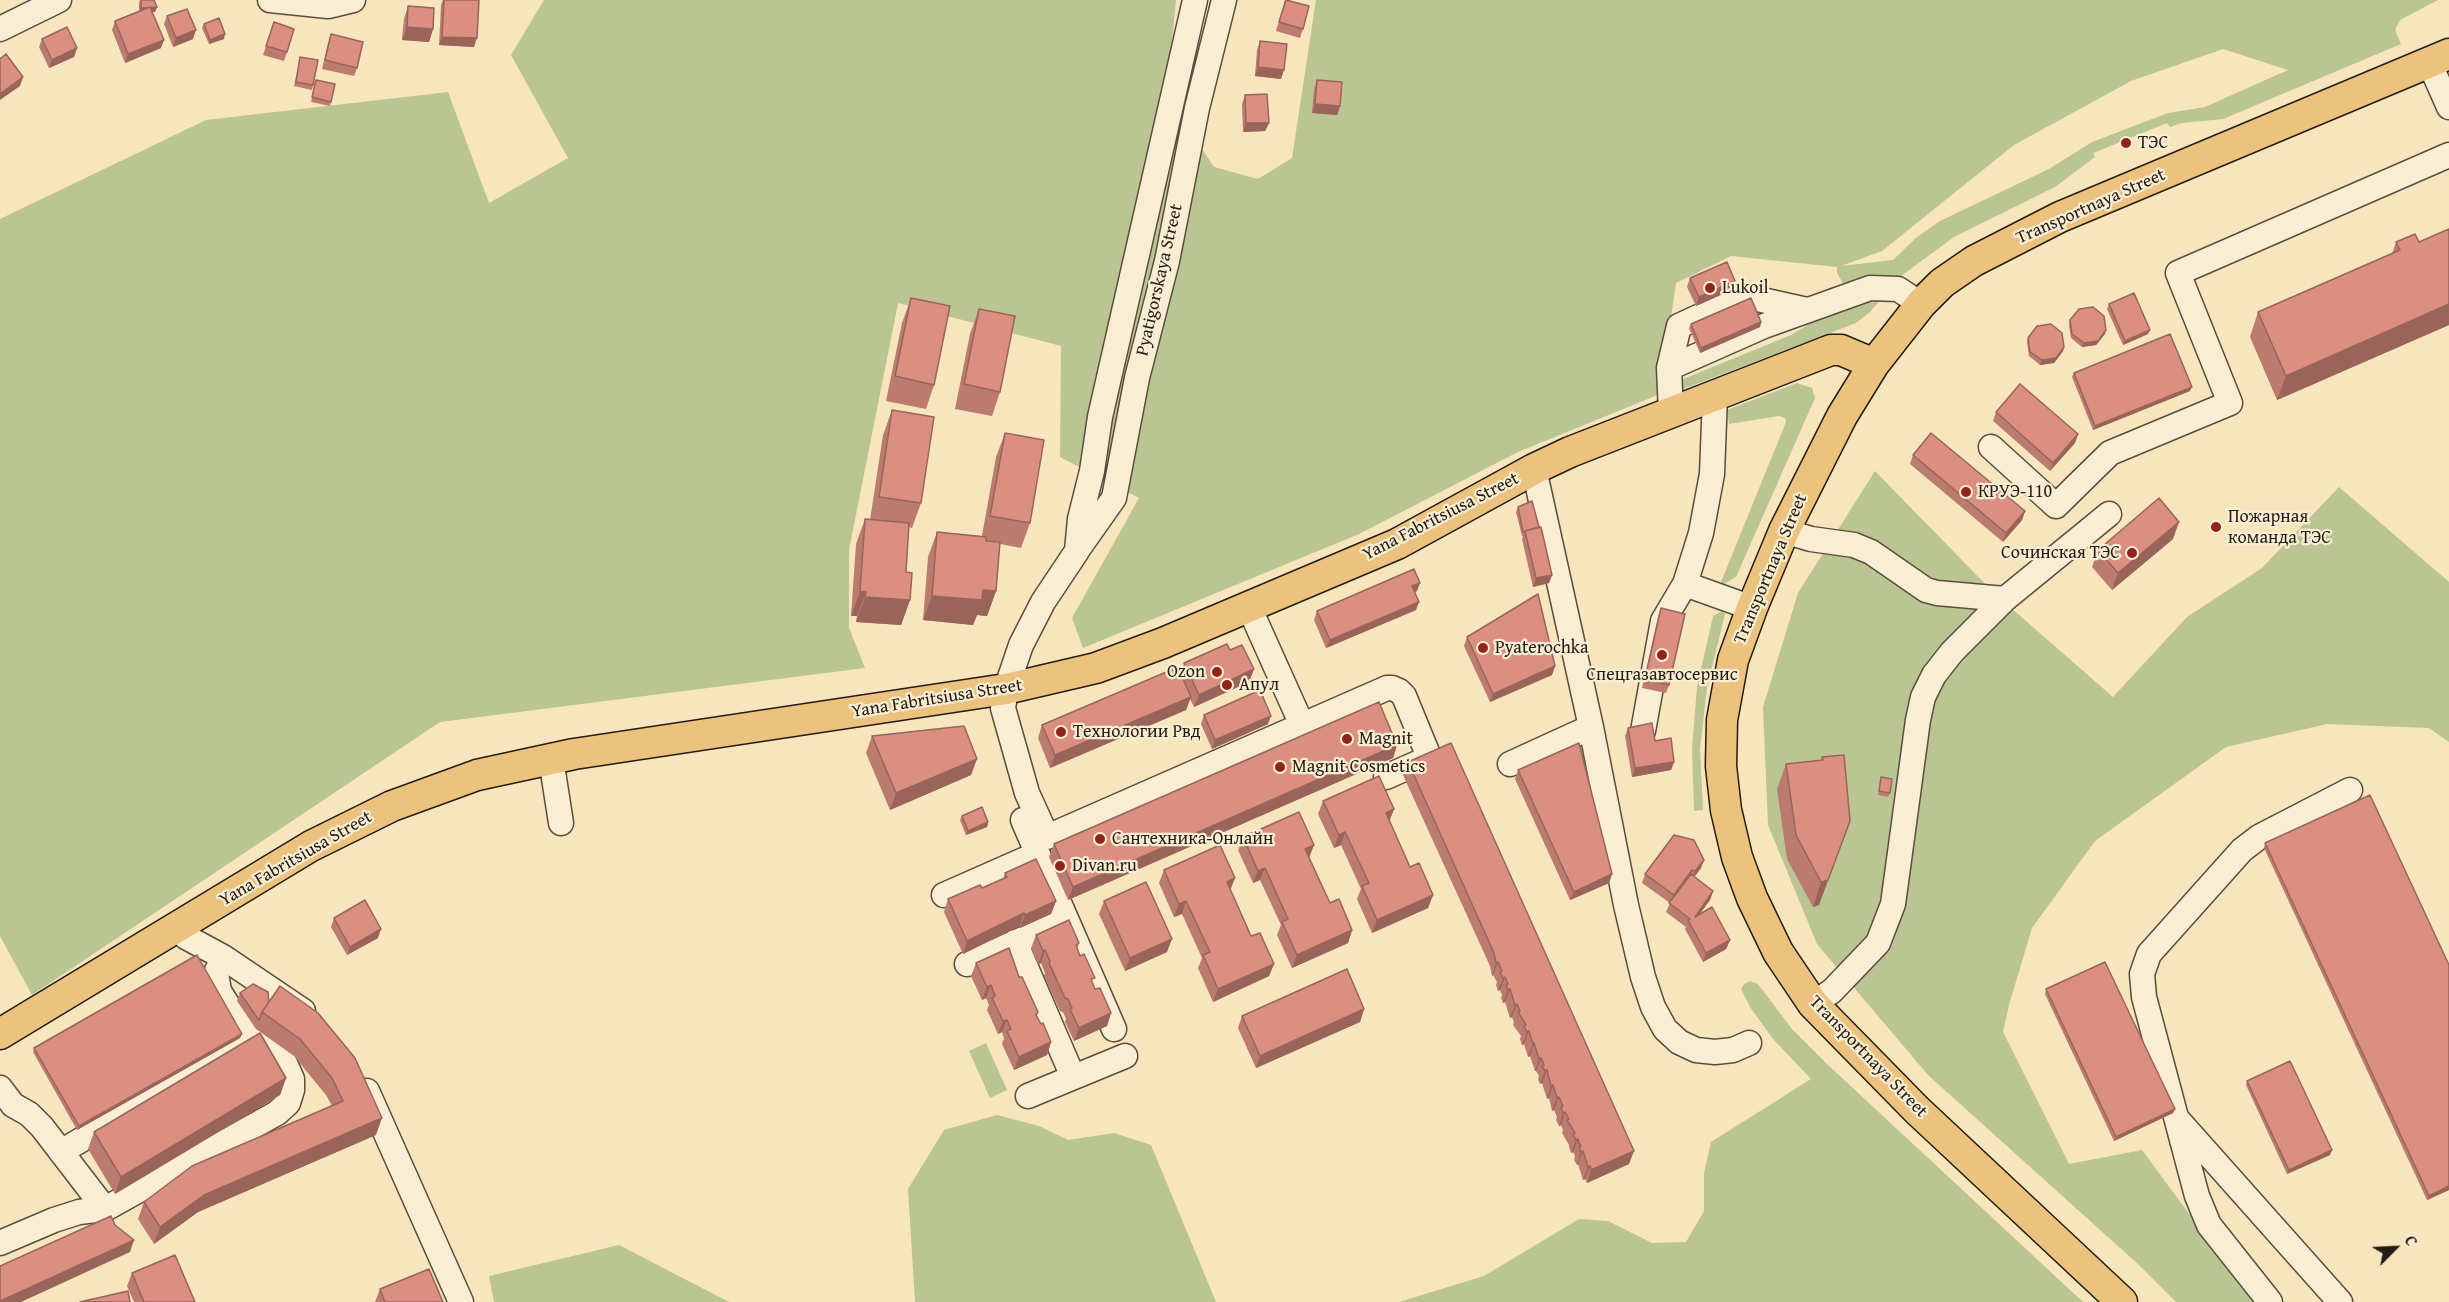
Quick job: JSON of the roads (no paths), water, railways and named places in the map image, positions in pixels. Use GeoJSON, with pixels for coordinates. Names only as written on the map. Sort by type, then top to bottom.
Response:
{"type":"FeatureCollection","features":[{"type":"Feature","properties":{"kind":"main road","name":"Transportnaya Street"},"geometry":{"type":"LineString","coordinates":[[2122,1302],[1917,1110],[1813,1004],[1778,952],[1752,898],[1737,857],[1726,810],[1721,766],[1722,720],[1733,660],[1784,531],[1842,416],[1874,364],[1921,304],[1942,283],[1974,261],[2060,217],[2439,58]]}},
{"type":"Feature","properties":{"kind":"main road","name":"Yana Fabritsiusa Street"},"geometry":{"type":"LineString","coordinates":[[0,1034],[311,846],[392,806],[477,775],[551,759],[1006,690],[1096,668],[1163,643],[1397,544],[1570,452],[1831,350],[1841,350],[1874,364]]}},
{"type":"Feature","properties":{"kind":"street"},"geometry":{"type":"LineString","coordinates":[[0,28],[59,0]]}},
{"type":"Feature","properties":{"kind":"street"},"geometry":{"type":"LineString","coordinates":[[270,0],[328,6],[353,0]]}},
{"type":"Feature","properties":{"kind":"street","name":"Pyatigorskaya Street"},"geometry":{"type":"LineString","coordinates":[[1077,551],[1080,519],[1092,471],[1100,417],[1195,0]]}},
{"type":"Feature","properties":{"kind":"street","name":"Pyatigorskaya Street"},"geometry":{"type":"LineString","coordinates":[[1006,690],[1021,645],[1043,602],[1114,498],[1137,378],[1167,261],[1197,108],[1224,0]]}},
{"type":"Feature","properties":{"kind":"street"},"geometry":{"type":"LineString","coordinates":[[2439,58],[2449,107]]}},
{"type":"Feature","properties":{"kind":"street"},"geometry":{"type":"LineString","coordinates":[[1991,447],[2056,506],[2110,453],[2230,403],[2178,273],[2449,155]]}},
{"type":"Feature","properties":{"kind":"street"},"geometry":{"type":"LineString","coordinates":[[1669,368],[1764,326],[1870,288],[1898,289],[1921,304]]}},
{"type":"Feature","properties":{"kind":"street"},"geometry":{"type":"LineString","coordinates":[[1671,413],[1669,368],[1679,326],[1744,296],[1807,310]]}},
{"type":"Feature","properties":{"kind":"street"},"geometry":{"type":"LineString","coordinates":[[1643,731],[1663,621],[1685,584],[1701,532],[1712,474],[1715,396]]}},
{"type":"Feature","properties":{"kind":"street"},"geometry":{"type":"LineString","coordinates":[[1534,470],[1591,727],[1626,905],[1643,977],[1653,1007],[1665,1029],[1679,1042],[1696,1050],[1715,1052],[1733,1050],[1749,1043]]}},
{"type":"Feature","properties":{"kind":"street"},"geometry":{"type":"LineString","coordinates":[[1813,1004],[1832,991],[1878,943],[1893,904],[1918,720],[1923,696],[1934,675],[1952,652],[2005,598],[2109,514]]}},
{"type":"Feature","properties":{"kind":"street"},"geometry":{"type":"LineString","coordinates":[[1784,531],[1854,545],[1870,552],[1926,590],[1937,593],[2005,598]]}},
{"type":"Feature","properties":{"kind":"street"},"geometry":{"type":"LineString","coordinates":[[1685,584],[1752,608]]}},
{"type":"Feature","properties":{"kind":"street"},"geometry":{"type":"LineString","coordinates":[[1249,607],[1302,725]]}},
{"type":"Feature","properties":{"kind":"street"},"geometry":{"type":"LineString","coordinates":[[1006,690],[1004,708],[1027,793],[1047,837],[1386,688],[1399,690],[1404,696],[1427,752],[1425,758],[1420,762],[1386,777]]}},
{"type":"Feature","properties":{"kind":"street"},"geometry":{"type":"LineString","coordinates":[[1510,764],[1591,727]]}},
{"type":"Feature","properties":{"kind":"street"},"geometry":{"type":"LineString","coordinates":[[1012,739],[1013,799],[1114,1029]]}},
{"type":"Feature","properties":{"kind":"street"},"geometry":{"type":"LineString","coordinates":[[551,759],[561,823]]}},
{"type":"Feature","properties":{"kind":"street"},"geometry":{"type":"LineString","coordinates":[[2270,1302],[2209,1225],[2197,1197],[2144,997],[2142,974],[2149,954],[2242,850],[2259,837],[2350,790]]}},
{"type":"Feature","properties":{"kind":"street"},"geometry":{"type":"LineString","coordinates":[[944,895],[1038,854]]}},
{"type":"Feature","properties":{"kind":"street"},"geometry":{"type":"LineString","coordinates":[[967,964],[1066,920]]}},
{"type":"Feature","properties":{"kind":"street"},"geometry":{"type":"LineString","coordinates":[[179,927],[186,937],[223,957],[318,1021]]}},
{"type":"Feature","properties":{"kind":"street"},"geometry":{"type":"LineString","coordinates":[[1015,942],[1073,1077]]}},
{"type":"Feature","properties":{"kind":"street"},"geometry":{"type":"LineString","coordinates":[[0,1243],[54,1220],[79,1212],[105,1209],[278,1113],[288,1103],[292,1090],[292,1079],[284,1061],[277,1051],[267,1044],[249,1039],[219,991],[216,973],[223,957]]}},
{"type":"Feature","properties":{"kind":"street"},"geometry":{"type":"LineString","coordinates":[[61,1152],[249,1039]]}},
{"type":"Feature","properties":{"kind":"street"},"geometry":{"type":"LineString","coordinates":[[1028,1096],[1125,1056]]}},
{"type":"Feature","properties":{"kind":"street"},"geometry":{"type":"LineString","coordinates":[[355,1072],[372,1098],[461,1302]]}},
{"type":"Feature","properties":{"kind":"street"},"geometry":{"type":"LineString","coordinates":[[0,1088],[14,1105],[29,1114],[42,1127],[105,1209]]}},
{"type":"Feature","properties":{"kind":"street"},"geometry":{"type":"LineString","coordinates":[[2175,1116],[2340,1302]]}},
{"type":"Feature","properties":{"kind":"place","name":"ТЭС"},"geometry":{"type":"Point","coordinates":[2126,143]}},
{"type":"Feature","properties":{"kind":"place","name":"Lukoil"},"geometry":{"type":"Point","coordinates":[1710,288]}},
{"type":"Feature","properties":{"kind":"place","name":"КРУЭ-110"},"geometry":{"type":"Point","coordinates":[1966,492]}},
{"type":"Feature","properties":{"kind":"place","name":"Пожарная команда ТЭС"},"geometry":{"type":"Point","coordinates":[2216,527]}},
{"type":"Feature","properties":{"kind":"place","name":"Сочинская ТЭС"},"geometry":{"type":"Point","coordinates":[2132,553]}},
{"type":"Feature","properties":{"kind":"place","name":"Pyaterochka"},"geometry":{"type":"Point","coordinates":[1483,648]}},
{"type":"Feature","properties":{"kind":"place","name":"Спецгазавтосервис"},"geometry":{"type":"Point","coordinates":[1662,655]}},
{"type":"Feature","properties":{"kind":"place","name":"Ozon"},"geometry":{"type":"Point","coordinates":[1217,672]}},
{"type":"Feature","properties":{"kind":"place","name":"Апул"},"geometry":{"type":"Point","coordinates":[1227,685]}},
{"type":"Feature","properties":{"kind":"place","name":"Технологии Рвд"},"geometry":{"type":"Point","coordinates":[1061,732]}},
{"type":"Feature","properties":{"kind":"place","name":"Magnit"},"geometry":{"type":"Point","coordinates":[1347,739]}},
{"type":"Feature","properties":{"kind":"place","name":"Magnit Cosmetics"},"geometry":{"type":"Point","coordinates":[1280,767]}},
{"type":"Feature","properties":{"kind":"place","name":"Сантехника-Онлайн"},"geometry":{"type":"Point","coordinates":[1100,839]}},
{"type":"Feature","properties":{"kind":"place","name":"Divan.ru"},"geometry":{"type":"Point","coordinates":[1060,866]}}]}
